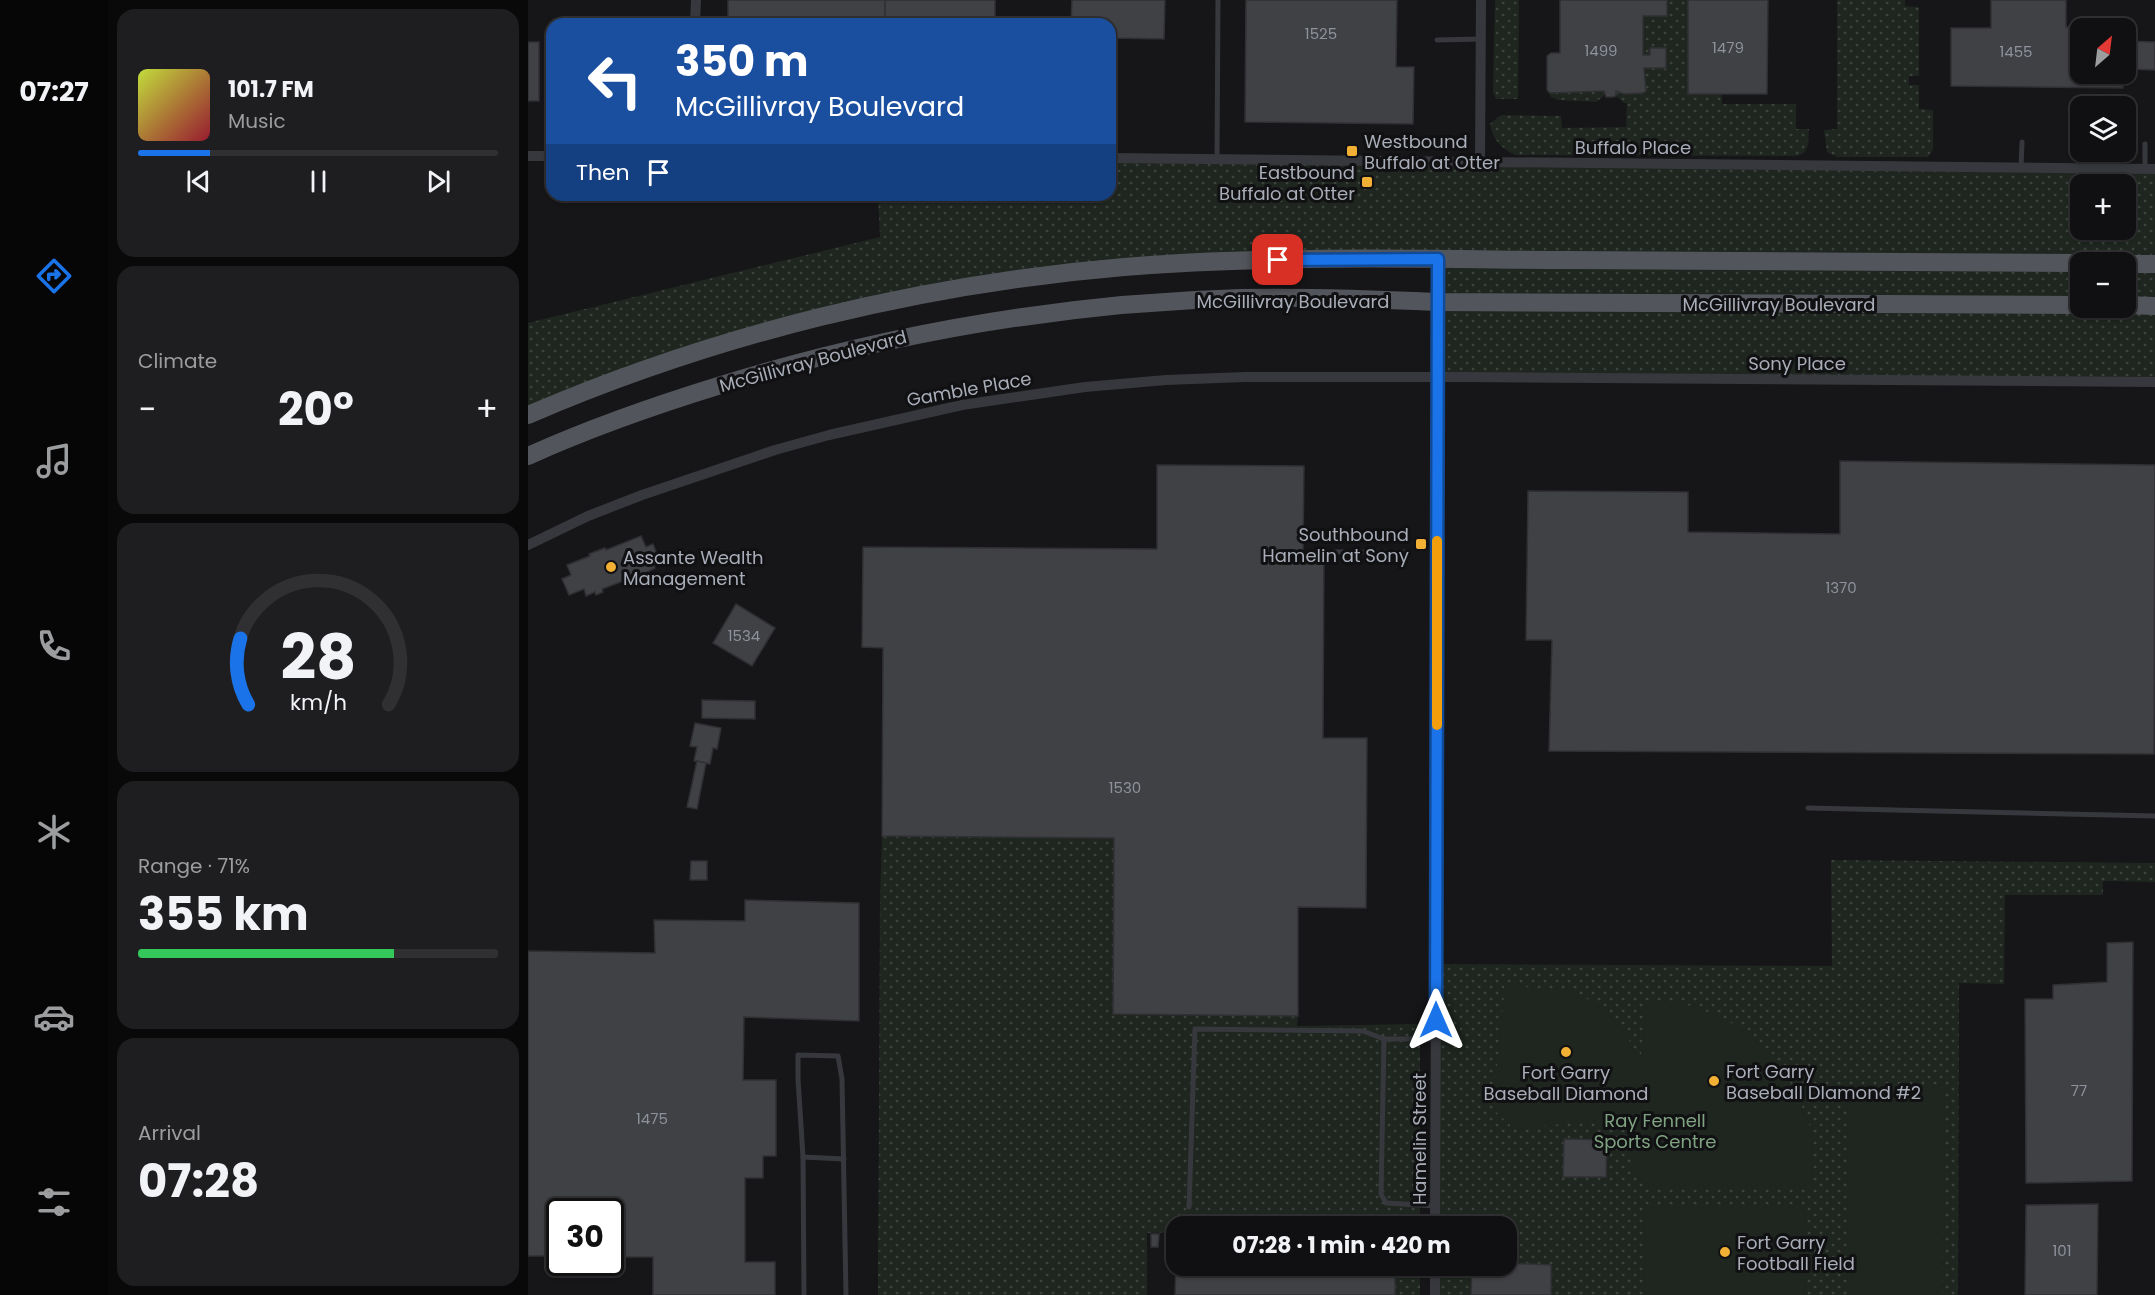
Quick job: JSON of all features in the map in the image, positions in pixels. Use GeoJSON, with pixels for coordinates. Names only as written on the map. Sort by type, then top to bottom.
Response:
{"type":"FeatureCollection","features":[{"type":"Feature","properties":{"kind":"main road","name":"McGillivray Boulevard"},"geometry":{"type":"LineString","coordinates":[[528,416],[672,360],[769,330],[867,307],[997,282],[1125,267],[1214,261],[1438,259],[2070,263]]}},
{"type":"Feature","properties":{"kind":"main road"},"geometry":{"type":"LineString","coordinates":[[2136,264],[2155,264]]}},
{"type":"Feature","properties":{"kind":"main road","name":"McGillivray Boulevard"},"geometry":{"type":"LineString","coordinates":[[528,456],[626,417],[752,375],[809,359],[963,325],[1099,307],[1240,298],[1341,298],[1437,302],[2070,305]]}},
{"type":"Feature","properties":{"kind":"main road"},"geometry":{"type":"LineString","coordinates":[[2136,305],[2155,306]]}},
{"type":"Feature","properties":{"kind":"street"},"geometry":{"type":"LineString","coordinates":[[695,18],[696,0]]}},
{"type":"Feature","properties":{"kind":"street"},"geometry":{"type":"LineString","coordinates":[[1480,163],[1481,0]]}},
{"type":"Feature","properties":{"kind":"street"},"geometry":{"type":"LineString","coordinates":[[528,156],[546,156]]}},
{"type":"Feature","properties":{"kind":"street","name":"Buffalo Place"},"geometry":{"type":"LineString","coordinates":[[1116,158],[2150,169]]}},
{"type":"Feature","properties":{"kind":"street","name":"Hamelin Street"},"geometry":{"type":"LineString","coordinates":[[1435,1216],[1438,259]]}},
{"type":"Feature","properties":{"kind":"street","name":"Gamble Place"},"geometry":{"type":"LineString","coordinates":[[528,544],[588,516],[642,495],[775,450],[829,435],[962,405],[1085,387],[1166,380],[1245,377],[1438,377]]}},
{"type":"Feature","properties":{"kind":"street","name":"Sony Place"},"geometry":{"type":"LineString","coordinates":[[1438,377],[2155,382]]}},
{"type":"Feature","properties":{"kind":"street"},"geometry":{"type":"LineString","coordinates":[[1435,1276],[1435,1295]]}},
{"type":"Feature","properties":{"kind":"lane"},"geometry":{"type":"LineString","coordinates":[[1217,159],[1218,0]]}},
{"type":"Feature","properties":{"kind":"lane"},"geometry":{"type":"LineString","coordinates":[[1437,40],[1481,39]]}},
{"type":"Feature","properties":{"kind":"lane"},"geometry":{"type":"LineString","coordinates":[[2020,167],[2022,142]]}},
{"type":"Feature","properties":{"kind":"lane"},"geometry":{"type":"LineString","coordinates":[[2145,144],[2150,169]]}},
{"type":"Feature","properties":{"kind":"lane"},"geometry":{"type":"LineString","coordinates":[[1332,552],[1407,552]]}},
{"type":"Feature","properties":{"kind":"lane"},"geometry":{"type":"LineString","coordinates":[[1808,808],[2155,816]]}},
{"type":"Feature","properties":{"kind":"lane"},"geometry":{"type":"LineString","coordinates":[[1190,1207],[1195,1029],[1363,1031],[1384,1039],[1436,1039]]}},
{"type":"Feature","properties":{"kind":"lane"},"geometry":{"type":"LineString","coordinates":[[1384,1039],[1381,1194],[1386,1203],[1435,1206]]}},
{"type":"Feature","properties":{"kind":"lane"},"geometry":{"type":"LineString","coordinates":[[804,1295],[803,1157],[798,1055],[838,1056],[842,1079],[846,1295]]}},
{"type":"Feature","properties":{"kind":"lane"},"geometry":{"type":"LineString","coordinates":[[803,1157],[844,1159]]}},
{"type":"Feature","properties":{"kind":"green space"},"geometry":{"type":"Polygon","coordinates":[[[1495,0],[1519,0],[1518,99],[1496,99],[1493,92],[1495,0]]]}},
{"type":"Feature","properties":{"kind":"green space"},"geometry":{"type":"Polygon","coordinates":[[[1667,0],[1688,0],[1688,94],[1722,94],[1722,104],[1796,104],[1796,129],[1809,129],[1807,147],[1803,153],[1795,156],[1515,155],[1498,142],[1490,124],[1501,115],[1561,116],[1562,128],[1626,127],[1627,103],[1616,96],[1616,91],[1624,94],[1643,93],[1646,90],[1644,68],[1666,68],[1666,48],[1650,48],[1650,55],[1643,55],[1643,16],[1667,16],[1667,0]]]}},
{"type":"Feature","properties":{"kind":"green space"},"geometry":{"type":"Polygon","coordinates":[[[1837,0],[1905,0],[1905,6],[1919,7],[1919,76],[1909,76],[1909,85],[1919,85],[1919,109],[1933,110],[1933,149],[1928,157],[1837,157],[1827,152],[1824,130],[1837,129],[1837,0]]]}},
{"type":"Feature","properties":{"kind":"green space"},"geometry":{"type":"Polygon","coordinates":[[[1547,90],[1550,93],[1604,91],[1604,96],[1596,102],[1558,100],[1551,97],[1547,90]]]}},
{"type":"Feature","properties":{"kind":"green space"},"geometry":{"type":"Polygon","coordinates":[[[1116,158],[2155,169],[2155,382],[1438,377],[1439,259],[1214,261],[867,307],[528,415],[528,323],[880,237],[878,201],[1116,201],[1116,158]]]}},
{"type":"Feature","properties":{"kind":"green space"},"geometry":{"type":"Polygon","coordinates":[[[882,836],[1114,838],[1114,1014],[1298,1016],[1297,1026],[1420,1024],[1420,1216],[1166,1216],[1166,1232],[1147,1233],[1147,1295],[878,1295],[882,836]]]}},
{"type":"Feature","properties":{"kind":"green space","name":"Ray Fennell Sports Centre"},"geometry":{"type":"Polygon","coordinates":[[[1831,860],[2155,863],[2155,882],[2103,881],[2103,895],[2005,895],[2004,984],[1959,983],[1958,1295],[1435,1295],[1435,1276],[1517,1276],[1517,1216],[1435,1216],[1436,964],[1832,966],[1831,860]]]}},
{"type":"Feature","properties":{"kind":"green space","name":"Fort Garry Baseball DIamond #2"},"geometry":{"type":"Polygon","coordinates":[[[1505,985],[1577,992],[1608,1013],[1628,1038],[1640,1064],[1647,1000],[1685,1004],[1724,1018],[1753,1038],[1777,1060],[1798,1096],[1811,1129],[1813,1186],[1649,1187],[1632,1168],[1635,1116],[1514,1129],[1493,1109],[1505,985]]]}},
{"type":"Feature","properties":{"kind":"green space"},"geometry":{"type":"Polygon","coordinates":[[[1848,1087],[1943,1088],[1942,1295],[1847,1295],[1848,1087]]]}},
{"type":"Feature","properties":{"kind":"green space","name":"Fort Garry Football Field"},"geometry":{"type":"Polygon","coordinates":[[[1645,1207],[1806,1208],[1805,1295],[1644,1295],[1645,1207]]]}},
{"type":"Feature","properties":{"kind":"green space"},"geometry":{"type":"Polygon","coordinates":[[[1395,1276],[1420,1276],[1420,1295],[1395,1295],[1395,1276]]]}},
{"type":"Feature","properties":{"kind":"building"},"geometry":{"type":"Polygon","coordinates":[[[728,0],[885,0],[885,18],[728,18],[728,0]]]}},
{"type":"Feature","properties":{"kind":"building"},"geometry":{"type":"Polygon","coordinates":[[[885,0],[995,0],[995,18],[885,18],[885,0]]]}},
{"type":"Feature","properties":{"kind":"building"},"geometry":{"type":"Polygon","coordinates":[[[1072,0],[1165,0],[1164,39],[1116,38],[1116,18],[1071,18],[1072,0]]]}},
{"type":"Feature","properties":{"kind":"building"},"geometry":{"type":"Polygon","coordinates":[[[1246,0],[1397,0],[1396,67],[1414,67],[1413,124],[1245,122],[1246,0]]]}},
{"type":"Feature","properties":{"kind":"building"},"geometry":{"type":"Polygon","coordinates":[[[1560,0],[1667,0],[1667,16],[1643,16],[1643,55],[1650,55],[1650,48],[1666,48],[1666,68],[1644,68],[1646,91],[1643,93],[1624,94],[1616,91],[1616,96],[1606,97],[1604,91],[1550,93],[1547,90],[1547,56],[1551,53],[1560,53],[1560,0]]]}},
{"type":"Feature","properties":{"kind":"building"},"geometry":{"type":"Polygon","coordinates":[[[1688,0],[1768,0],[1767,94],[1688,94],[1688,0]]]}},
{"type":"Feature","properties":{"kind":"building"},"geometry":{"type":"Polygon","coordinates":[[[1991,0],[2066,0],[2066,27],[2070,27],[2070,84],[2123,84],[2123,88],[1951,86],[1951,28],[1991,28],[1991,0]]]}},
{"type":"Feature","properties":{"kind":"building"},"geometry":{"type":"Polygon","coordinates":[[[2136,41],[2155,42],[2155,70],[2136,69],[2136,41]]]}},
{"type":"Feature","properties":{"kind":"building"},"geometry":{"type":"Polygon","coordinates":[[[528,42],[539,42],[539,101],[528,101],[528,42]]]}},
{"type":"Feature","properties":{"kind":"building"},"geometry":{"type":"Polygon","coordinates":[[[1840,461],[2155,465],[2154,754],[1549,751],[1552,640],[1526,640],[1528,491],[1688,492],[1688,532],[1840,534],[1840,461]]]}},
{"type":"Feature","properties":{"kind":"building"},"geometry":{"type":"Polygon","coordinates":[[[1157,465],[1304,466],[1303,552],[1324,552],[1323,738],[1367,738],[1366,908],[1298,907],[1298,1016],[1113,1014],[1114,838],[882,836],[883,648],[862,647],[863,547],[1157,549],[1157,465]]]}},
{"type":"Feature","properties":{"kind":"building","name":"Assante Wealth Management"},"geometry":{"type":"Polygon","coordinates":[[[641,536],[646,547],[653,544],[658,557],[652,559],[655,568],[647,572],[648,574],[602,589],[603,592],[596,595],[595,592],[586,596],[584,589],[569,595],[562,579],[571,575],[567,565],[590,556],[589,554],[641,536]]]}},
{"type":"Feature","properties":{"kind":"building"},"geometry":{"type":"Polygon","coordinates":[[[736,604],[775,628],[752,666],[713,643],[736,604]]]}},
{"type":"Feature","properties":{"kind":"building"},"geometry":{"type":"Polygon","coordinates":[[[702,700],[755,701],[755,719],[702,718],[702,700]]]}},
{"type":"Feature","properties":{"kind":"building"},"geometry":{"type":"Polygon","coordinates":[[[695,723],[721,728],[717,749],[713,748],[710,764],[694,761],[697,747],[690,746],[695,723]]]}},
{"type":"Feature","properties":{"kind":"building"},"geometry":{"type":"Polygon","coordinates":[[[697,761],[706,763],[697,809],[687,807],[697,761]]]}},
{"type":"Feature","properties":{"kind":"building"},"geometry":{"type":"Polygon","coordinates":[[[691,861],[707,861],[707,880],[690,880],[691,861]]]}},
{"type":"Feature","properties":{"kind":"building"},"geometry":{"type":"Polygon","coordinates":[[[745,900],[859,903],[859,1021],[744,1017],[743,1080],[776,1080],[776,1156],[763,1156],[763,1178],[745,1178],[745,1262],[775,1262],[775,1295],[653,1295],[653,1257],[624,1257],[624,1198],[546,1198],[546,1256],[528,1256],[528,951],[655,953],[654,920],[745,921],[745,900]]]}},
{"type":"Feature","properties":{"kind":"building"},"geometry":{"type":"Polygon","coordinates":[[[2133,942],[2132,1181],[2026,1183],[2025,999],[2053,999],[2053,985],[2107,982],[2107,943],[2133,942]]]}},
{"type":"Feature","properties":{"kind":"building"},"geometry":{"type":"Polygon","coordinates":[[[1564,1139],[1607,1140],[1606,1177],[1563,1177],[1564,1139]]]}},
{"type":"Feature","properties":{"kind":"building"},"geometry":{"type":"Polygon","coordinates":[[[2098,1204],[2097,1295],[2025,1295],[2026,1205],[2098,1204]]]}},
{"type":"Feature","properties":{"kind":"building"},"geometry":{"type":"Polygon","coordinates":[[[1151,1234],[1159,1234],[1158,1247],[1151,1247],[1151,1234]]]}},
{"type":"Feature","properties":{"kind":"building"},"geometry":{"type":"Polygon","coordinates":[[[1517,1263],[1551,1265],[1551,1295],[1471,1295],[1472,1276],[1517,1276],[1517,1263]]]}},
{"type":"Feature","properties":{"kind":"building"},"geometry":{"type":"Polygon","coordinates":[[[1176,1276],[1395,1276],[1395,1295],[1175,1295],[1176,1276]]]}},
{"type":"Feature","properties":{"kind":"slow traffic"},"geometry":{"type":"LineString","coordinates":[[1437,541],[1437,725]]}},
{"type":"Feature","properties":{"kind":"place","name":"Westbound Buffalo at Otter"},"geometry":{"type":"Point","coordinates":[1352,151]}},
{"type":"Feature","properties":{"kind":"place","name":"Eastbound Buffalo at Otter"},"geometry":{"type":"Point","coordinates":[1367,182]}},
{"type":"Feature","properties":{"kind":"place","name":"Southbound Hamelin at Sony"},"geometry":{"type":"Point","coordinates":[1421,544]}},
{"type":"Feature","properties":{"kind":"place","name":"Assante Wealth Management"},"geometry":{"type":"Point","coordinates":[611,567]}},
{"type":"Feature","properties":{"kind":"place","name":"Fort Garry Baseball Diamond"},"geometry":{"type":"Point","coordinates":[1566,1052]}},
{"type":"Feature","properties":{"kind":"place","name":"Fort Garry Baseball DIamond #2"},"geometry":{"type":"Point","coordinates":[1714,1081]}},
{"type":"Feature","properties":{"kind":"place","name":"Fort Garry Football Field"},"geometry":{"type":"Point","coordinates":[1725,1252]}},
{"type":"Feature","properties":{"kind":"route"},"geometry":{"type":"LineString","coordinates":[[1278,260],[1438,259],[1436,1020]]}}]}
